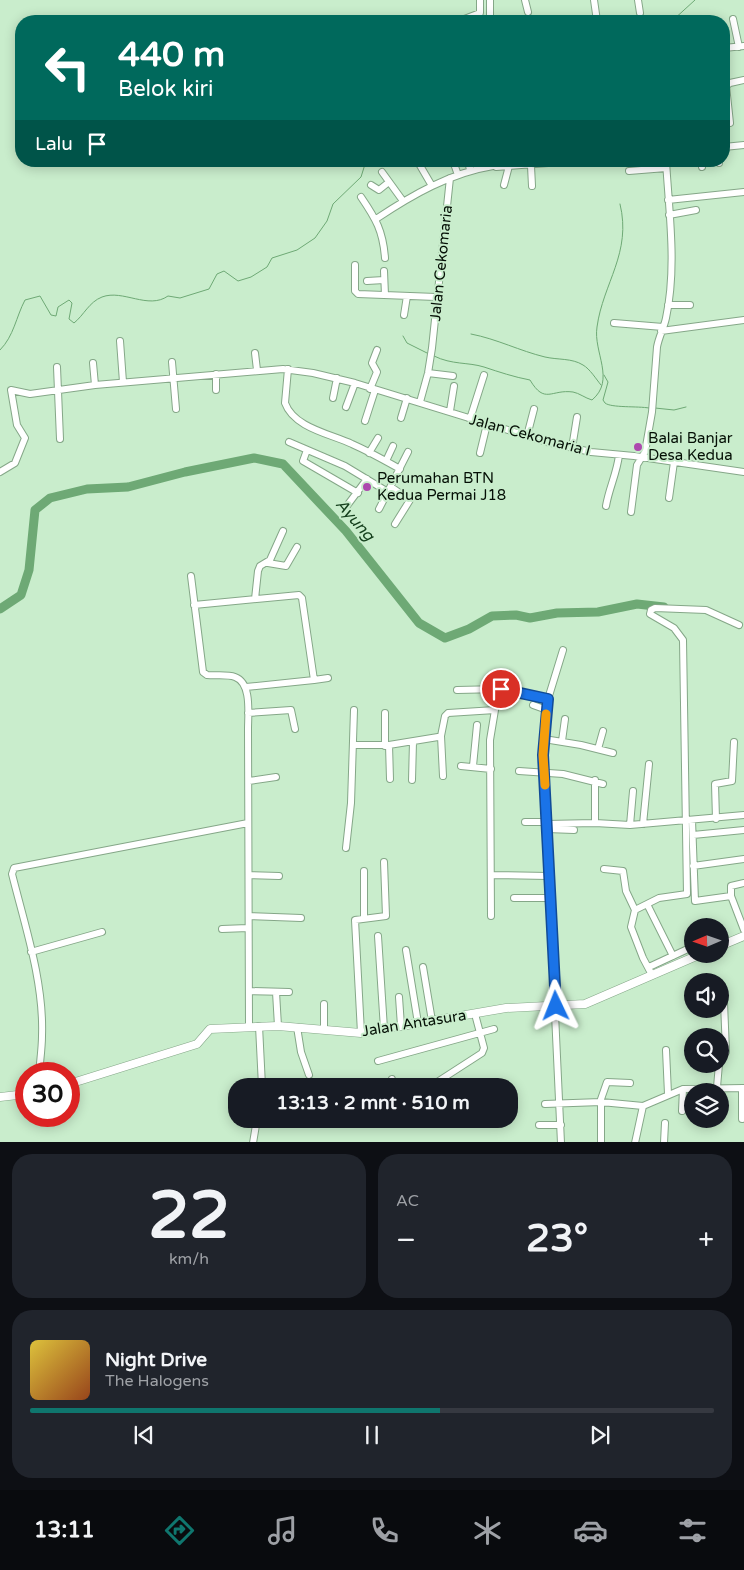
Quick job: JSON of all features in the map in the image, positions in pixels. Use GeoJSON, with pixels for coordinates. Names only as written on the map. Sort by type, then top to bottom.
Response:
{"type":"FeatureCollection","features":[{"type":"Feature","properties":{"kind":"main road"},"geometry":{"type":"LineString","coordinates":[[729,942],[744,936]]}},
{"type":"Feature","properties":{"kind":"main road","name":"Jalan Antasura"},"geometry":{"type":"LineString","coordinates":[[80,1081],[197,1044],[208,1030],[249,1026],[278,1026],[361,1033],[519,1006],[556,1006],[591,1002],[684,961]]}},
{"type":"Feature","properties":{"kind":"main road"},"geometry":{"type":"LineString","coordinates":[[0,1097],[15,1095]]}},
{"type":"Feature","properties":{"kind":"street"},"geometry":{"type":"LineString","coordinates":[[474,15],[481,12],[480,0]]}},
{"type":"Feature","properties":{"kind":"street"},"geometry":{"type":"LineString","coordinates":[[490,0],[490,15]]}},
{"type":"Feature","properties":{"kind":"street"},"geometry":{"type":"LineString","coordinates":[[525,0],[528,12]]}},
{"type":"Feature","properties":{"kind":"street"},"geometry":{"type":"LineString","coordinates":[[594,0],[596,15]]}},
{"type":"Feature","properties":{"kind":"street"},"geometry":{"type":"LineString","coordinates":[[638,0],[640,14]]}},
{"type":"Feature","properties":{"kind":"street"},"geometry":{"type":"LineString","coordinates":[[733,19],[742,47]]}},
{"type":"Feature","properties":{"kind":"street"},"geometry":{"type":"LineString","coordinates":[[730,85],[744,80]]}},
{"type":"Feature","properties":{"kind":"street"},"geometry":{"type":"LineString","coordinates":[[730,146],[744,145]]}},
{"type":"Feature","properties":{"kind":"street"},"geometry":{"type":"LineString","coordinates":[[421,167],[432,186]]}},
{"type":"Feature","properties":{"kind":"street"},"geometry":{"type":"LineString","coordinates":[[455,167],[458,175]]}},
{"type":"Feature","properties":{"kind":"street"},"geometry":{"type":"LineString","coordinates":[[376,219],[403,201],[432,186],[480,167]]}},
{"type":"Feature","properties":{"kind":"street"},"geometry":{"type":"LineString","coordinates":[[504,185],[509,167]]}},
{"type":"Feature","properties":{"kind":"street"},"geometry":{"type":"LineString","coordinates":[[531,167],[532,186]]}},
{"type":"Feature","properties":{"kind":"street"},"geometry":{"type":"LineString","coordinates":[[629,171],[654,167]]}},
{"type":"Feature","properties":{"kind":"street"},"geometry":{"type":"LineString","coordinates":[[631,512],[637,465],[645,452],[652,410],[657,347],[668,305],[671,267],[666,167]]}},
{"type":"Feature","properties":{"kind":"street"},"geometry":{"type":"LineString","coordinates":[[382,172],[403,201]]}},
{"type":"Feature","properties":{"kind":"street","name":"Jalan Cekomaria"},"geometry":{"type":"LineString","coordinates":[[420,402],[428,373],[432,348],[450,178]]}},
{"type":"Feature","properties":{"kind":"street"},"geometry":{"type":"LineString","coordinates":[[371,185],[379,190],[389,182]]}},
{"type":"Feature","properties":{"kind":"street"},"geometry":{"type":"LineString","coordinates":[[668,200],[744,192]]}},
{"type":"Feature","properties":{"kind":"street"},"geometry":{"type":"LineString","coordinates":[[361,197],[376,219],[383,236],[385,258]]}},
{"type":"Feature","properties":{"kind":"street"},"geometry":{"type":"LineString","coordinates":[[669,214],[696,210]]}},
{"type":"Feature","properties":{"kind":"street"},"geometry":{"type":"LineString","coordinates":[[355,266],[356,292],[385,296],[436,297]]}},
{"type":"Feature","properties":{"kind":"street"},"geometry":{"type":"LineString","coordinates":[[384,271],[385,296]]}},
{"type":"Feature","properties":{"kind":"street"},"geometry":{"type":"LineString","coordinates":[[367,281],[384,280]]}},
{"type":"Feature","properties":{"kind":"street"},"geometry":{"type":"LineString","coordinates":[[404,315],[407,296]]}},
{"type":"Feature","properties":{"kind":"street"},"geometry":{"type":"LineString","coordinates":[[668,305],[690,305]]}},
{"type":"Feature","properties":{"kind":"street"},"geometry":{"type":"LineString","coordinates":[[614,323],[662,329],[744,320]]}},
{"type":"Feature","properties":{"kind":"street"},"geometry":{"type":"LineString","coordinates":[[120,341],[123,382]]}},
{"type":"Feature","properties":{"kind":"street"},"geometry":{"type":"LineString","coordinates":[[365,421],[377,372],[372,363],[377,350]]}},
{"type":"Feature","properties":{"kind":"street"},"geometry":{"type":"LineString","coordinates":[[254,353],[257,370]]}},
{"type":"Feature","properties":{"kind":"street"},"geometry":{"type":"LineString","coordinates":[[172,362],[176,409]]}},
{"type":"Feature","properties":{"kind":"street"},"geometry":{"type":"LineString","coordinates":[[92,363],[95,385]]}},
{"type":"Feature","properties":{"kind":"street"},"geometry":{"type":"LineString","coordinates":[[57,367],[60,439]]}},
{"type":"Feature","properties":{"kind":"street"},"geometry":{"type":"LineString","coordinates":[[288,369],[285,394],[287,409],[309,426],[370,453],[400,469]]}},
{"type":"Feature","properties":{"kind":"street","name":"Jalan Cekomaria I"},"geometry":{"type":"LineString","coordinates":[[0,472],[15,463],[25,438],[17,425],[11,390],[30,394],[123,382],[288,369],[355,383],[572,448],[642,457]]}},
{"type":"Feature","properties":{"kind":"street"},"geometry":{"type":"LineString","coordinates":[[428,373],[453,376]]}},
{"type":"Feature","properties":{"kind":"street"},"geometry":{"type":"LineString","coordinates":[[216,374],[216,390]]}},
{"type":"Feature","properties":{"kind":"street"},"geometry":{"type":"LineString","coordinates":[[470,419],[484,375]]}},
{"type":"Feature","properties":{"kind":"street"},"geometry":{"type":"LineString","coordinates":[[333,398],[337,378]]}},
{"type":"Feature","properties":{"kind":"street"},"geometry":{"type":"LineString","coordinates":[[346,407],[355,383]]}},
{"type":"Feature","properties":{"kind":"street"},"geometry":{"type":"LineString","coordinates":[[450,411],[454,386]]}},
{"type":"Feature","properties":{"kind":"street"},"geometry":{"type":"LineString","coordinates":[[401,418],[407,398]]}},
{"type":"Feature","properties":{"kind":"street"},"geometry":{"type":"LineString","coordinates":[[527,436],[534,409]]}},
{"type":"Feature","properties":{"kind":"street"},"geometry":{"type":"LineString","coordinates":[[572,448],[577,417]]}},
{"type":"Feature","properties":{"kind":"street"},"geometry":{"type":"LineString","coordinates":[[480,453],[487,424]]}},
{"type":"Feature","properties":{"kind":"street"},"geometry":{"type":"LineString","coordinates":[[370,453],[378,438]]}},
{"type":"Feature","properties":{"kind":"street"},"geometry":{"type":"LineString","coordinates":[[289,442],[345,466],[410,500],[395,524]]}},
{"type":"Feature","properties":{"kind":"street"},"geometry":{"type":"LineString","coordinates":[[386,461],[393,446]]}},
{"type":"Feature","properties":{"kind":"street"},"geometry":{"type":"LineString","coordinates":[[307,450],[303,461],[358,492]]}},
{"type":"Feature","properties":{"kind":"street"},"geometry":{"type":"LineString","coordinates":[[379,509],[408,452]]}},
{"type":"Feature","properties":{"kind":"street"},"geometry":{"type":"LineString","coordinates":[[606,506],[610,483],[617,469],[619,455]]}},
{"type":"Feature","properties":{"kind":"street"},"geometry":{"type":"LineString","coordinates":[[642,457],[744,472]]}},
{"type":"Feature","properties":{"kind":"street"},"geometry":{"type":"LineString","coordinates":[[669,498],[674,462]]}},
{"type":"Feature","properties":{"kind":"street"},"geometry":{"type":"LineString","coordinates":[[346,507],[367,479]]}},
{"type":"Feature","properties":{"kind":"street"},"geometry":{"type":"LineString","coordinates":[[268,563],[283,531]]}},
{"type":"Feature","properties":{"kind":"street"},"geometry":{"type":"LineString","coordinates":[[255,599],[260,566],[268,563],[286,566],[297,546]]}},
{"type":"Feature","properties":{"kind":"street"},"geometry":{"type":"LineString","coordinates":[[191,576],[203,672],[207,676],[234,676],[241,680],[246,688],[248,713],[249,1026]]}},
{"type":"Feature","properties":{"kind":"street"},"geometry":{"type":"LineString","coordinates":[[194,605],[299,595],[302,598],[314,680]]}},
{"type":"Feature","properties":{"kind":"street"},"geometry":{"type":"LineString","coordinates":[[635,910],[659,898],[687,894],[689,820],[683,640],[674,628],[651,617],[651,610],[706,610],[739,625]]}},
{"type":"Feature","properties":{"kind":"street"},"geometry":{"type":"LineString","coordinates":[[561,1142],[556,1006],[548,876],[544,739],[548,699],[563,650]]}},
{"type":"Feature","properties":{"kind":"street"},"geometry":{"type":"LineString","coordinates":[[491,916],[490,740],[504,675]]}},
{"type":"Feature","properties":{"kind":"street"},"geometry":{"type":"LineString","coordinates":[[246,688],[328,678]]}},
{"type":"Feature","properties":{"kind":"street"},"geometry":{"type":"LineString","coordinates":[[457,690],[501,689],[548,699]]}},
{"type":"Feature","properties":{"kind":"street"},"geometry":{"type":"LineString","coordinates":[[533,705],[547,710]]}},
{"type":"Feature","properties":{"kind":"street"},"geometry":{"type":"LineString","coordinates":[[248,713],[290,710],[295,729]]}},
{"type":"Feature","properties":{"kind":"street"},"geometry":{"type":"LineString","coordinates":[[346,848],[354,710]]}},
{"type":"Feature","properties":{"kind":"street"},"geometry":{"type":"LineString","coordinates":[[443,776],[441,736],[445,716],[448,713],[495,710]]}},
{"type":"Feature","properties":{"kind":"street"},"geometry":{"type":"LineString","coordinates":[[385,713],[390,779]]}},
{"type":"Feature","properties":{"kind":"street"},"geometry":{"type":"LineString","coordinates":[[562,741],[565,719]]}},
{"type":"Feature","properties":{"kind":"street"},"geometry":{"type":"LineString","coordinates":[[473,766],[477,725]]}},
{"type":"Feature","properties":{"kind":"street"},"geometry":{"type":"LineString","coordinates":[[598,749],[602,731]]}},
{"type":"Feature","properties":{"kind":"street"},"geometry":{"type":"LineString","coordinates":[[353,745],[387,746],[441,736]]}},
{"type":"Feature","properties":{"kind":"street"},"geometry":{"type":"LineString","coordinates":[[544,739],[562,741],[613,754]]}},
{"type":"Feature","properties":{"kind":"street"},"geometry":{"type":"LineString","coordinates":[[412,742],[412,780]]}},
{"type":"Feature","properties":{"kind":"street"},"geometry":{"type":"LineString","coordinates":[[716,819],[715,784],[732,781],[734,742]]}},
{"type":"Feature","properties":{"kind":"street"},"geometry":{"type":"LineString","coordinates":[[642,824],[649,764]]}},
{"type":"Feature","properties":{"kind":"street"},"geometry":{"type":"LineString","coordinates":[[461,766],[491,769]]}},
{"type":"Feature","properties":{"kind":"street"},"geometry":{"type":"LineString","coordinates":[[519,771],[544,772],[595,780],[603,784]]}},
{"type":"Feature","properties":{"kind":"street"},"geometry":{"type":"LineString","coordinates":[[248,781],[276,777]]}},
{"type":"Feature","properties":{"kind":"street"},"geometry":{"type":"LineString","coordinates":[[595,780],[595,823]]}},
{"type":"Feature","properties":{"kind":"street"},"geometry":{"type":"LineString","coordinates":[[630,825],[633,791]]}},
{"type":"Feature","properties":{"kind":"street"},"geometry":{"type":"LineString","coordinates":[[547,825],[595,823],[630,825],[716,819],[744,815]]}},
{"type":"Feature","properties":{"kind":"street"},"geometry":{"type":"LineString","coordinates":[[689,820],[693,835],[694,899],[696,902],[731,896]]}},
{"type":"Feature","properties":{"kind":"street"},"geometry":{"type":"LineString","coordinates":[[526,822],[574,830]]}},
{"type":"Feature","properties":{"kind":"street"},"geometry":{"type":"LineString","coordinates":[[40,1062],[42,1021],[31,952],[12,874],[14,868],[248,823]]}},
{"type":"Feature","properties":{"kind":"street"},"geometry":{"type":"LineString","coordinates":[[693,835],[744,830]]}},
{"type":"Feature","properties":{"kind":"street"},"geometry":{"type":"LineString","coordinates":[[693,866],[744,859]]}},
{"type":"Feature","properties":{"kind":"street"},"geometry":{"type":"LineString","coordinates":[[361,1033],[355,922],[357,918],[386,916],[384,862]]}},
{"type":"Feature","properties":{"kind":"street"},"geometry":{"type":"LineString","coordinates":[[604,869],[623,871],[626,891],[635,910],[631,927],[652,975]]}},
{"type":"Feature","properties":{"kind":"street"},"geometry":{"type":"LineString","coordinates":[[364,871],[364,918]]}},
{"type":"Feature","properties":{"kind":"street"},"geometry":{"type":"LineString","coordinates":[[248,875],[279,876]]}},
{"type":"Feature","properties":{"kind":"street"},"geometry":{"type":"LineString","coordinates":[[492,875],[548,876]]}},
{"type":"Feature","properties":{"kind":"street"},"geometry":{"type":"LineString","coordinates":[[744,883],[731,886],[731,896],[744,930]]}},
{"type":"Feature","properties":{"kind":"street"},"geometry":{"type":"LineString","coordinates":[[514,898],[550,898]]}},
{"type":"Feature","properties":{"kind":"street"},"geometry":{"type":"LineString","coordinates":[[647,904],[673,956]]}},
{"type":"Feature","properties":{"kind":"street"},"geometry":{"type":"LineString","coordinates":[[737,914],[744,912]]}},
{"type":"Feature","properties":{"kind":"street"},"geometry":{"type":"LineString","coordinates":[[248,916],[301,918]]}},
{"type":"Feature","properties":{"kind":"street"},"geometry":{"type":"LineString","coordinates":[[222,929],[248,928]]}},
{"type":"Feature","properties":{"kind":"street"},"geometry":{"type":"LineString","coordinates":[[31,952],[102,932]]}},
{"type":"Feature","properties":{"kind":"street"},"geometry":{"type":"LineString","coordinates":[[378,936],[384,1029]]}},
{"type":"Feature","properties":{"kind":"street"},"geometry":{"type":"LineString","coordinates":[[406,950],[418,1024]]}},
{"type":"Feature","properties":{"kind":"street"},"geometry":{"type":"LineString","coordinates":[[649,967],[684,951]]}},
{"type":"Feature","properties":{"kind":"street"},"geometry":{"type":"LineString","coordinates":[[423,967],[432,1021]]}},
{"type":"Feature","properties":{"kind":"street"},"geometry":{"type":"LineString","coordinates":[[249,991],[289,992]]}},
{"type":"Feature","properties":{"kind":"street"},"geometry":{"type":"LineString","coordinates":[[276,992],[278,1026]]}},
{"type":"Feature","properties":{"kind":"street"},"geometry":{"type":"LineString","coordinates":[[399,997],[402,1026]]}},
{"type":"Feature","properties":{"kind":"street"},"geometry":{"type":"LineString","coordinates":[[324,1004],[324,1029]]}},
{"type":"Feature","properties":{"kind":"street"},"geometry":{"type":"LineString","coordinates":[[443,1078],[482,1053],[484,1048],[475,1014]]}},
{"type":"Feature","properties":{"kind":"street"},"geometry":{"type":"LineString","coordinates":[[259,1026],[262,1078]]}},
{"type":"Feature","properties":{"kind":"street"},"geometry":{"type":"LineString","coordinates":[[297,1027],[301,1052],[309,1075]]}},
{"type":"Feature","properties":{"kind":"street"},"geometry":{"type":"LineString","coordinates":[[378,1062],[479,1031],[494,1029]]}},
{"type":"Feature","properties":{"kind":"street"},"geometry":{"type":"LineString","coordinates":[[666,1050],[668,1094]]}},
{"type":"Feature","properties":{"kind":"street"},"geometry":{"type":"LineString","coordinates":[[600,1142],[600,1102],[607,1082],[630,1083]]}},
{"type":"Feature","properties":{"kind":"street"},"geometry":{"type":"LineString","coordinates":[[729,1087],[743,1088],[742,1119]]}},
{"type":"Feature","properties":{"kind":"street"},"geometry":{"type":"LineString","coordinates":[[545,1104],[600,1102],[642,1106],[683,1089],[682,1112]]}},
{"type":"Feature","properties":{"kind":"street"},"geometry":{"type":"LineString","coordinates":[[636,1142],[642,1106]]}},
{"type":"Feature","properties":{"kind":"street"},"geometry":{"type":"LineString","coordinates":[[664,1142],[665,1123]]}},
{"type":"Feature","properties":{"kind":"street"},"geometry":{"type":"LineString","coordinates":[[539,1125],[561,1125]]}},
{"type":"Feature","properties":{"kind":"street"},"geometry":{"type":"LineString","coordinates":[[253,1142],[255,1128]]}},
{"type":"Feature","properties":{"kind":"waterway"},"geometry":{"type":"LineString","coordinates":[[679,15],[695,0]]}},
{"type":"Feature","properties":{"kind":"waterway"},"geometry":{"type":"LineString","coordinates":[[0,350],[12,333],[25,300],[40,296],[51,315],[56,316],[58,307],[69,300],[72,303],[69,319],[74,323],[90,305],[102,297],[118,295],[152,301],[168,296],[180,298],[209,289],[217,274],[224,271],[238,281],[251,277],[267,267],[272,258],[297,250],[315,238],[327,221],[333,204],[361,177],[364,167]]}},
{"type":"Feature","properties":{"kind":"waterway"},"geometry":{"type":"LineString","coordinates":[[434,356],[447,361],[478,365],[530,380],[535,388],[544,394],[573,392],[592,400],[599,392],[602,384],[603,375],[597,327],[600,311],[620,253],[623,222],[620,204]]}},
{"type":"Feature","properties":{"kind":"waterway"},"geometry":{"type":"LineString","coordinates":[[471,334],[545,357],[579,363],[588,369],[601,385]]}},
{"type":"Feature","properties":{"kind":"waterway"},"geometry":{"type":"LineString","coordinates":[[403,336],[407,343],[429,354]]}},
{"type":"Feature","properties":{"kind":"waterway"},"geometry":{"type":"LineString","coordinates":[[604,375],[608,382],[603,400],[605,403],[613,406],[649,408]]}},
{"type":"Feature","properties":{"kind":"waterway"},"geometry":{"type":"LineString","coordinates":[[655,408],[674,410],[686,407]]}},
{"type":"Feature","properties":{"kind":"waterway","name":"Ayung"},"geometry":{"type":"LineString","coordinates":[[0,609],[21,595],[29,570],[35,510],[50,498],[87,489],[128,487],[185,472],[254,458],[283,464],[346,531],[419,623],[445,638],[469,629],[492,616],[516,615],[530,618],[557,613],[598,612],[637,604],[664,607]]}},
{"type":"Feature","properties":{"kind":"slow traffic"},"geometry":{"type":"LineString","coordinates":[[545,785],[543,755],[546,714]]}},
{"type":"Feature","properties":{"kind":"place","name":"Balai Banjar Desa Kedua"},"geometry":{"type":"Point","coordinates":[638,447]}},
{"type":"Feature","properties":{"kind":"place","name":"Perumahan BTN Kedua Permai J18"},"geometry":{"type":"Point","coordinates":[367,487]}},
{"type":"Feature","properties":{"kind":"route"},"geometry":{"type":"LineString","coordinates":[[501,689],[548,699],[543,755],[556,1006]]}}]}
